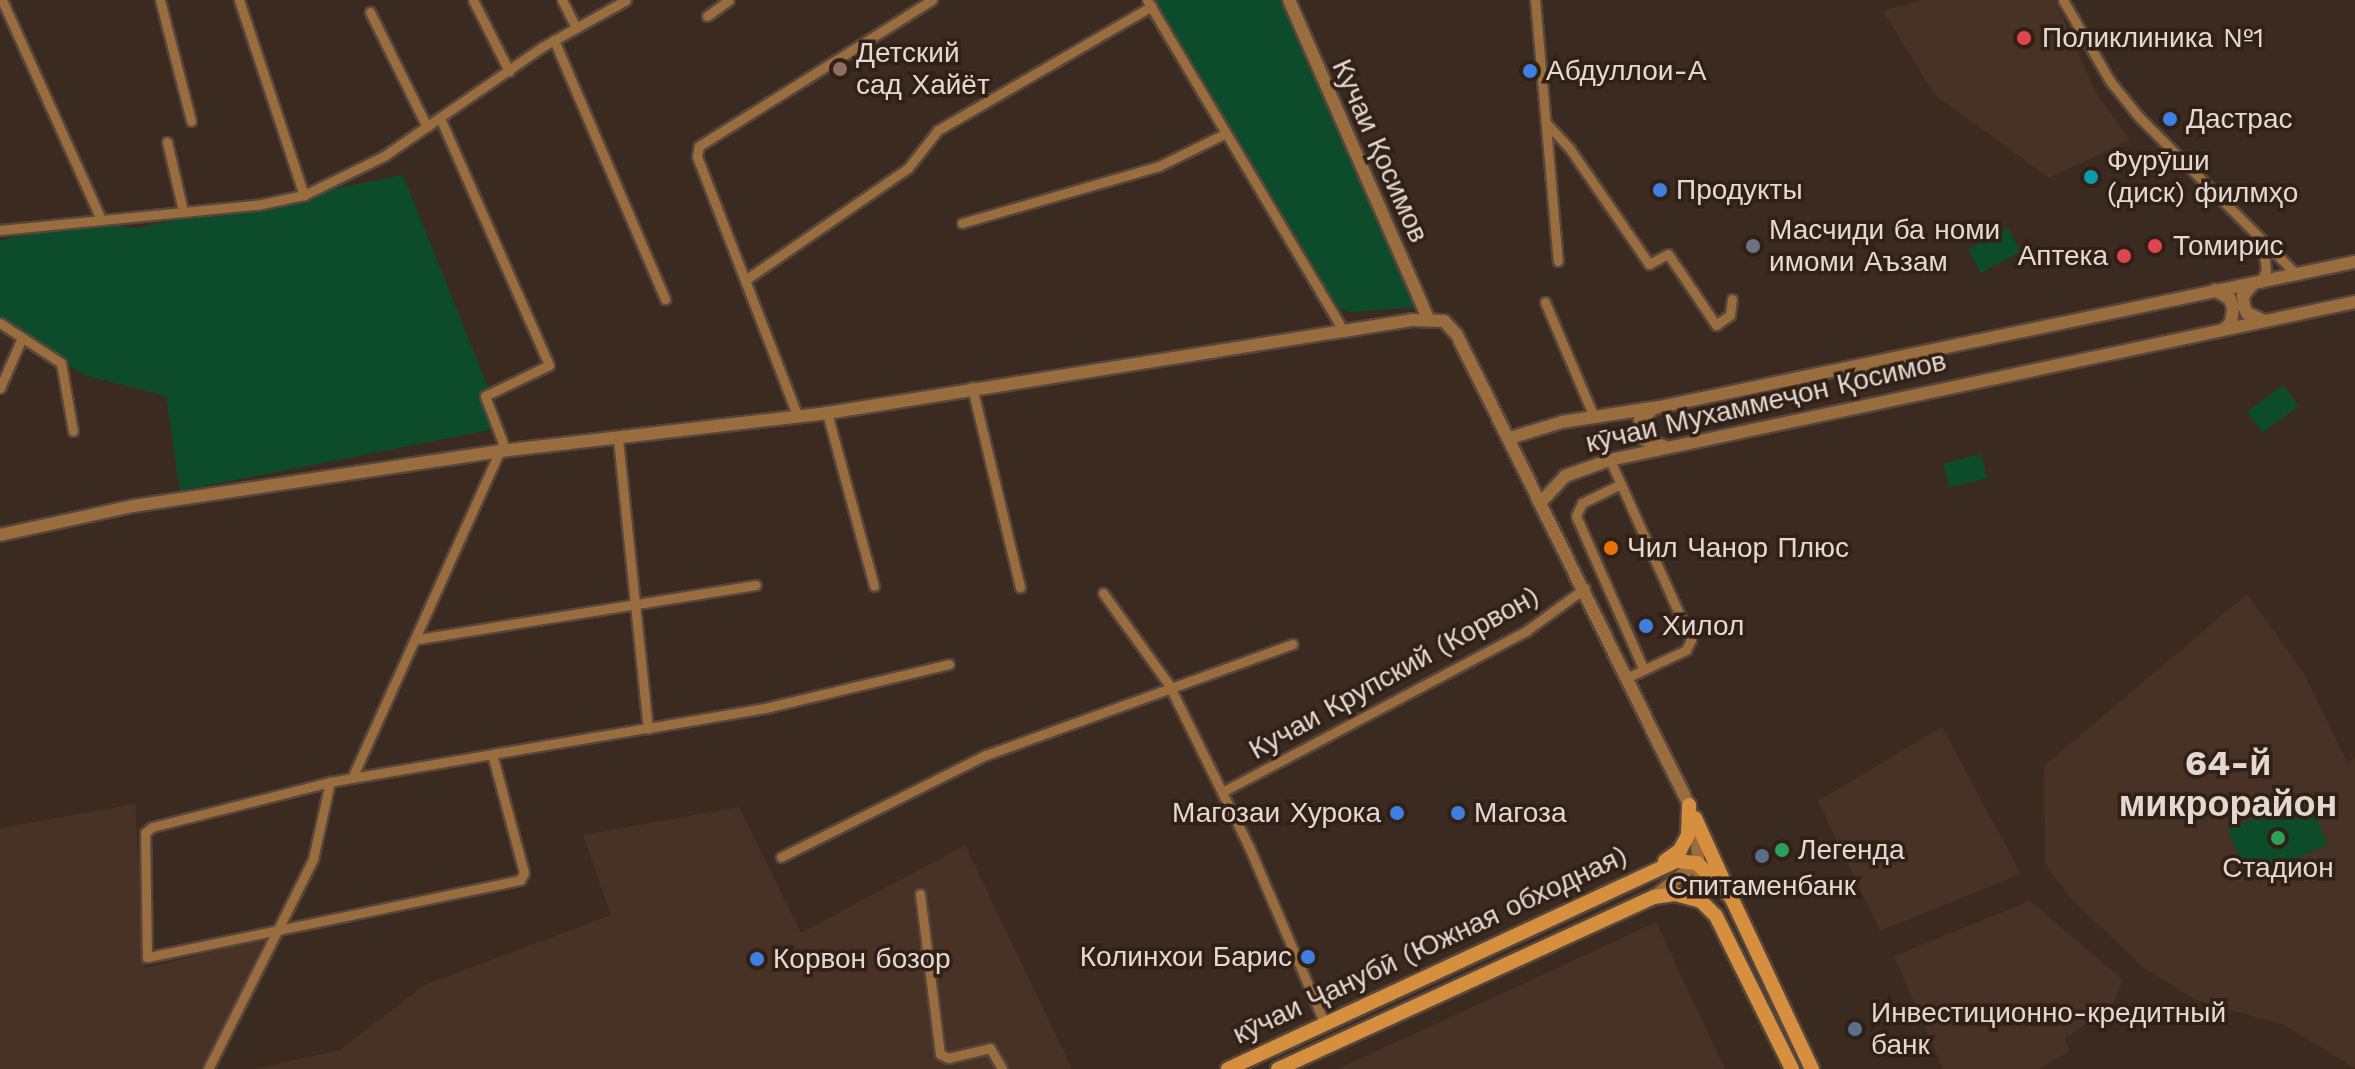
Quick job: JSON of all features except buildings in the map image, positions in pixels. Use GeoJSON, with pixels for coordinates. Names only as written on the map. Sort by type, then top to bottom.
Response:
{"type":"FeatureCollection","features":[{"type":"Feature","properties":{"kind":"main road"},"geometry":{"type":"LineString","coordinates":[[1654,868],[1680,850],[1688,835],[1692,811]]}},
{"type":"Feature","properties":{"kind":"main road"},"geometry":{"type":"LineString","coordinates":[[1692,811],[1812,1069]]}},
{"type":"Feature","properties":{"kind":"main road"},"geometry":{"type":"LineString","coordinates":[[1654,868],[1677,861],[1697,863],[1731,897]]}},
{"type":"Feature","properties":{"kind":"main road","name":"кӯчаи Ҷанубӣ (Южная обходная)"},"geometry":{"type":"LineString","coordinates":[[1228,1069],[1654,868]]}},
{"type":"Feature","properties":{"kind":"main road"},"geometry":{"type":"LineString","coordinates":[[1654,897],[1675,894],[1701,901],[1716,916],[1792,1069]]}},
{"type":"Feature","properties":{"kind":"main road","name":"кӯчаи Ҷанубӣ (Южная обходная)"},"geometry":{"type":"LineString","coordinates":[[1278,1069],[1654,897]]}},
{"type":"Feature","properties":{"kind":"street"},"geometry":{"type":"LineString","coordinates":[[2,0],[101,219]]}},
{"type":"Feature","properties":{"kind":"street"},"geometry":{"type":"LineString","coordinates":[[160,0],[191,121]]}},
{"type":"Feature","properties":{"kind":"street"},"geometry":{"type":"LineString","coordinates":[[239,0],[304,195]]}},
{"type":"Feature","properties":{"kind":"street"},"geometry":{"type":"LineString","coordinates":[[473,0],[509,71]]}},
{"type":"Feature","properties":{"kind":"street"},"geometry":{"type":"LineString","coordinates":[[562,0],[575,26]]}},
{"type":"Feature","properties":{"kind":"street"},"geometry":{"type":"LineString","coordinates":[[0,230],[304,195],[384,156],[575,26],[626,0]]}},
{"type":"Feature","properties":{"kind":"street"},"geometry":{"type":"LineString","coordinates":[[707,16],[729,0]]}},
{"type":"Feature","properties":{"kind":"street"},"geometry":{"type":"LineString","coordinates":[[798,417],[748,278],[697,156],[699,146],[932,0]]}},
{"type":"Feature","properties":{"kind":"street","name":"Кучаи Қосимов"},"geometry":{"type":"LineString","coordinates":[[1289,0],[1429,320]]}},
{"type":"Feature","properties":{"kind":"street"},"geometry":{"type":"LineString","coordinates":[[1535,0],[1558,261]]}},
{"type":"Feature","properties":{"kind":"street"},"geometry":{"type":"LineString","coordinates":[[2063,0],[2110,81],[2139,117],[2297,275]]}},
{"type":"Feature","properties":{"kind":"street"},"geometry":{"type":"LineString","coordinates":[[748,278],[908,168],[938,130],[1150,3],[1224,134],[1344,332]]}},
{"type":"Feature","properties":{"kind":"street"},"geometry":{"type":"LineString","coordinates":[[370,12],[427,127]]}},
{"type":"Feature","properties":{"kind":"street"},"geometry":{"type":"LineString","coordinates":[[554,40],[665,299]]}},
{"type":"Feature","properties":{"kind":"street"},"geometry":{"type":"LineString","coordinates":[[352,778],[418,639],[503,443],[485,396],[543,371],[549,360],[440,118]]}},
{"type":"Feature","properties":{"kind":"street"},"geometry":{"type":"LineString","coordinates":[[1547,124],[1570,149],[1649,264],[1668,254],[1716,325],[1730,315],[1732,299]]}},
{"type":"Feature","properties":{"kind":"street"},"geometry":{"type":"LineString","coordinates":[[962,223],[1159,166],[1224,134]]}},
{"type":"Feature","properties":{"kind":"street"},"geometry":{"type":"LineString","coordinates":[[167,142],[183,211]]}},
{"type":"Feature","properties":{"kind":"street"},"geometry":{"type":"LineString","coordinates":[[2262,241],[2266,270],[2243,296],[2247,313],[2265,321]]}},
{"type":"Feature","properties":{"kind":"street","name":"кӯчаи Мухаммеҷон Қосимов"},"geometry":{"type":"LineString","coordinates":[[1510,438],[1594,417],[1659,407],[2213,289],[2355,262]]}},
{"type":"Feature","properties":{"kind":"street"},"geometry":{"type":"LineString","coordinates":[[2213,289],[2230,299],[2233,308],[2231,323],[2224,329]]}},
{"type":"Feature","properties":{"kind":"street"},"geometry":{"type":"LineString","coordinates":[[1545,302],[1594,417]]}},
{"type":"Feature","properties":{"kind":"street","name":"кӯчаи Мухаммеҷон Қосимов"},"geometry":{"type":"LineString","coordinates":[[1542,501],[1565,476],[1610,460],[2355,302]]}},
{"type":"Feature","properties":{"kind":"street"},"geometry":{"type":"LineString","coordinates":[[0,535],[133,506],[500,451],[798,417],[972,387],[1429,320],[1444,321],[1457,335],[1542,501],[1692,811],[1701,901]]}},
{"type":"Feature","properties":{"kind":"street"},"geometry":{"type":"LineString","coordinates":[[0,323],[21,340],[61,363],[73,431]]}},
{"type":"Feature","properties":{"kind":"street"},"geometry":{"type":"LineString","coordinates":[[0,388],[21,340]]}},
{"type":"Feature","properties":{"kind":"street"},"geometry":{"type":"LineString","coordinates":[[972,387],[1020,587]]}},
{"type":"Feature","properties":{"kind":"street"},"geometry":{"type":"LineString","coordinates":[[1659,407],[1640,420],[1640,429],[1645,440],[1665,447]]}},
{"type":"Feature","properties":{"kind":"street"},"geometry":{"type":"LineString","coordinates":[[827,413],[874,586]]}},
{"type":"Feature","properties":{"kind":"street"},"geometry":{"type":"LineString","coordinates":[[618,439],[648,728]]}},
{"type":"Feature","properties":{"kind":"street"},"geometry":{"type":"LineString","coordinates":[[1610,460],[1691,640],[1686,650],[1628,677]]}},
{"type":"Feature","properties":{"kind":"street"},"geometry":{"type":"LineString","coordinates":[[1621,484],[1582,503],[1576,516],[1644,670]]}},
{"type":"Feature","properties":{"kind":"street"},"geometry":{"type":"LineString","coordinates":[[418,639],[756,585]]}},
{"type":"Feature","properties":{"kind":"street","name":"Кучаи Крупский (Корвон)"},"geometry":{"type":"LineString","coordinates":[[1222,792],[1526,631],[1585,588]]}},
{"type":"Feature","properties":{"kind":"street"},"geometry":{"type":"LineString","coordinates":[[1103,593],[1169,685],[1222,792],[1325,1024]]}},
{"type":"Feature","properties":{"kind":"street"},"geometry":{"type":"LineString","coordinates":[[781,857],[986,755],[1169,685],[1293,644]]}},
{"type":"Feature","properties":{"kind":"street"},"geometry":{"type":"LineString","coordinates":[[492,754],[524,873],[520,880],[147,957],[145,833],[330,782],[492,754],[765,708],[949,664]]}},
{"type":"Feature","properties":{"kind":"street"},"geometry":{"type":"LineString","coordinates":[[208,1069],[320,843],[330,782]]}},
{"type":"Feature","properties":{"kind":"street"},"geometry":{"type":"LineString","coordinates":[[1654,897],[1697,863]]}},
{"type":"Feature","properties":{"kind":"street"},"geometry":{"type":"LineString","coordinates":[[920,894],[940,1054],[948,1058],[990,1048],[1002,1069]]}},
{"type":"Feature","properties":{"kind":"shaded area"},"geometry":{"type":"Polygon","coordinates":[[[1922,0],[2055,0],[2096,93],[2130,140],[2049,178],[1935,95],[1883,11],[1922,0]]]}},
{"type":"Feature","properties":{"kind":"shaded area"},"geometry":{"type":"Polygon","coordinates":[[[2247,594],[2303,672],[2347,762],[2355,759],[2355,1068],[2284,1025],[2196,1000],[2141,966],[2068,895],[2045,864],[2044,766],[2247,594]]]}},
{"type":"Feature","properties":{"kind":"shaded area"},"geometry":{"type":"Polygon","coordinates":[[[1942,727],[2021,874],[1880,931],[1818,801],[1942,727]]]}},
{"type":"Feature","properties":{"kind":"shaded area"},"geometry":{"type":"Polygon","coordinates":[[[135,804],[145,968],[265,939],[203,1069],[0,1069],[0,828],[135,804]]]}},
{"type":"Feature","properties":{"kind":"shaded area","name":"Корвон бозор"},"geometry":{"type":"Polygon","coordinates":[[[739,807],[801,933],[965,845],[1072,1069],[254,1069],[340,1050],[424,985],[611,915],[583,835],[739,807]]]}},
{"type":"Feature","properties":{"kind":"shaded area"},"geometry":{"type":"Polygon","coordinates":[[[2030,901],[2123,980],[2111,1009],[2065,1038],[2069,1052],[2039,1069],[1943,1069],[1894,956],[2030,901]]]}},
{"type":"Feature","properties":{"kind":"shaded area"},"geometry":{"type":"Polygon","coordinates":[[[1656,922],[1725,1069],[1337,1069],[1538,977],[1656,922]]]}},
{"type":"Feature","properties":{"kind":"green space"},"geometry":{"type":"Polygon","coordinates":[[[1145,0],[1288,0],[1420,307],[1350,312],[1327,303],[1145,0]]]}},
{"type":"Feature","properties":{"kind":"green space"},"geometry":{"type":"Polygon","coordinates":[[[403,175],[504,427],[180,491],[166,396],[84,375],[0,317],[0,241],[39,229],[94,223],[135,228],[403,175]]]}},
{"type":"Feature","properties":{"kind":"green space"},"geometry":{"type":"Polygon","coordinates":[[[2008,228],[2021,252],[1981,273],[1968,249],[2008,228]]]}},
{"type":"Feature","properties":{"kind":"green space"},"geometry":{"type":"Polygon","coordinates":[[[2283,385],[2299,406],[2263,433],[2247,412],[2283,385]]]}},
{"type":"Feature","properties":{"kind":"green space"},"geometry":{"type":"Polygon","coordinates":[[[1981,454],[1987,478],[1949,488],[1943,463],[1981,454]]]}},
{"type":"Feature","properties":{"kind":"green space","name":"Стадион"},"geometry":{"type":"Polygon","coordinates":[[[2307,796],[2328,845],[2249,878],[2228,830],[2307,796]]]}},
{"type":"Feature","properties":{"kind":"place","name":"Поликлиника №1"},"geometry":{"type":"Point","coordinates":[2024,38]}},
{"type":"Feature","properties":{"kind":"place","name":"Детский сад Хайёт"},"geometry":{"type":"Point","coordinates":[840,69]}},
{"type":"Feature","properties":{"kind":"place","name":"Абдуллои-А"},"geometry":{"type":"Point","coordinates":[1530,71]}},
{"type":"Feature","properties":{"kind":"place","name":"Дастрас"},"geometry":{"type":"Point","coordinates":[2170,119]}},
{"type":"Feature","properties":{"kind":"place","name":"Фурӯши (диск) филмҳо"},"geometry":{"type":"Point","coordinates":[2091,177]}},
{"type":"Feature","properties":{"kind":"place","name":"Продукты"},"geometry":{"type":"Point","coordinates":[1660,190]}},
{"type":"Feature","properties":{"kind":"place","name":"Масчиди ба номи имоми Аъзам"},"geometry":{"type":"Point","coordinates":[1753,246]}},
{"type":"Feature","properties":{"kind":"place","name":"Томирис"},"geometry":{"type":"Point","coordinates":[2155,246]}},
{"type":"Feature","properties":{"kind":"place","name":"Аптека"},"geometry":{"type":"Point","coordinates":[2124,256]}},
{"type":"Feature","properties":{"kind":"place","name":"Чил Чанор Плюс"},"geometry":{"type":"Point","coordinates":[1611,548]}},
{"type":"Feature","properties":{"kind":"place","name":"Хилол"},"geometry":{"type":"Point","coordinates":[1646,626]}},
{"type":"Feature","properties":{"kind":"place","name":"Магозаи Хурока"},"geometry":{"type":"Point","coordinates":[1397,813]}},
{"type":"Feature","properties":{"kind":"place","name":"Магоза"},"geometry":{"type":"Point","coordinates":[1458,813]}},
{"type":"Feature","properties":{"kind":"place","name":"Стадион"},"geometry":{"type":"Point","coordinates":[2278,838]}},
{"type":"Feature","properties":{"kind":"place","name":"Легенда"},"geometry":{"type":"Point","coordinates":[1782,850]}},
{"type":"Feature","properties":{"kind":"place","name":"Спитаменбанк"},"geometry":{"type":"Point","coordinates":[1762,856]}},
{"type":"Feature","properties":{"kind":"place","name":"Колинхои Барис"},"geometry":{"type":"Point","coordinates":[1308,957]}},
{"type":"Feature","properties":{"kind":"place","name":"Корвон бозор"},"geometry":{"type":"Point","coordinates":[757,959]}},
{"type":"Feature","properties":{"kind":"place","name":"Инвестиционно-кредитный банк"},"geometry":{"type":"Point","coordinates":[1855,1029]}},
{"type":"Feature","properties":{"kind":"district","name":"64-й микрорайон"},"geometry":{"type":"Point","coordinates":[2228,784]}}]}
